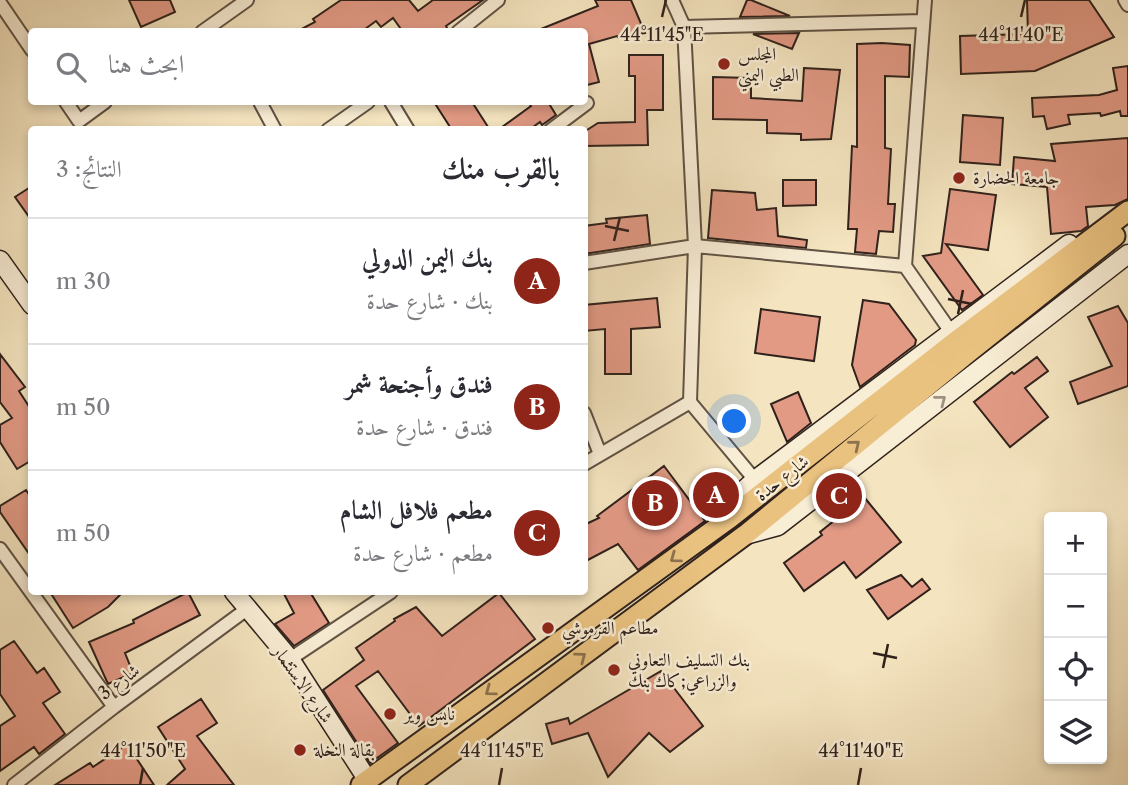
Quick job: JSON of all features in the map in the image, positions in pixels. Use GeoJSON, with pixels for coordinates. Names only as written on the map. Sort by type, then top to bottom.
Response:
{"type":"FeatureCollection","features":[{"type":"Feature","properties":{"kind":"main road","name":"شارع حدة"},"geometry":{"type":"LineString","coordinates":[[364,782],[730,518],[956,341],[1128,211]]}},
{"type":"Feature","properties":{"kind":"main road","name":"شارع حدة"},"geometry":{"type":"LineString","coordinates":[[408,785],[746,535],[968,352],[1128,226]]}},
{"type":"Feature","properties":{"kind":"street"},"geometry":{"type":"LineString","coordinates":[[218,26],[247,0]]}},
{"type":"Feature","properties":{"kind":"street"},"geometry":{"type":"LineString","coordinates":[[463,28],[498,0]]}},
{"type":"Feature","properties":{"kind":"street"},"geometry":{"type":"LineString","coordinates":[[671,0],[684,27],[695,246],[690,402],[755,480]]}},
{"type":"Feature","properties":{"kind":"street"},"geometry":{"type":"LineString","coordinates":[[925,0],[905,267],[951,332]]}},
{"type":"Feature","properties":{"kind":"street"},"geometry":{"type":"LineString","coordinates":[[1125,0],[1128,5]]}},
{"type":"Feature","properties":{"kind":"street"},"geometry":{"type":"LineString","coordinates":[[1,1],[28,44]]}},
{"type":"Feature","properties":{"kind":"street"},"geometry":{"type":"LineString","coordinates":[[684,27],[922,21]]}},
{"type":"Feature","properties":{"kind":"street"},"geometry":{"type":"LineString","coordinates":[[68,105],[79,121],[101,105]]}},
{"type":"Feature","properties":{"kind":"street"},"geometry":{"type":"LineString","coordinates":[[262,105],[273,126]]}},
{"type":"Feature","properties":{"kind":"street"},"geometry":{"type":"LineString","coordinates":[[334,126],[364,105]]}},
{"type":"Feature","properties":{"kind":"street"},"geometry":{"type":"LineString","coordinates":[[393,105],[406,126]]}},
{"type":"Feature","properties":{"kind":"street"},"geometry":{"type":"LineString","coordinates":[[556,126],[584,105]]}},
{"type":"Feature","properties":{"kind":"street"},"geometry":{"type":"LineString","coordinates":[[730,518],[731,502],[755,480],[1128,200]]}},
{"type":"Feature","properties":{"kind":"street"},"geometry":{"type":"LineString","coordinates":[[588,262],[695,246],[905,267]]}},
{"type":"Feature","properties":{"kind":"street"},"geometry":{"type":"LineString","coordinates":[[746,535],[778,526],[1128,254]]}},
{"type":"Feature","properties":{"kind":"street"},"geometry":{"type":"LineString","coordinates":[[0,260],[28,299]]}},
{"type":"Feature","properties":{"kind":"street"},"geometry":{"type":"LineString","coordinates":[[588,462],[690,402]]}},
{"type":"Feature","properties":{"kind":"street"},"geometry":{"type":"LineString","coordinates":[[588,423],[600,454]]}},
{"type":"Feature","properties":{"kind":"street"},"geometry":{"type":"LineString","coordinates":[[0,549],[28,588]]}},
{"type":"Feature","properties":{"kind":"street"},"geometry":{"type":"LineString","coordinates":[[33,595],[114,707]]}},
{"type":"Feature","properties":{"kind":"street","name":"شارع الاستثمار"},"geometry":{"type":"LineString","coordinates":[[236,595],[290,659],[364,782]]}},
{"type":"Feature","properties":{"kind":"street"},"geometry":{"type":"LineString","coordinates":[[290,659],[386,595]]}},
{"type":"Feature","properties":{"kind":"street","name":"شارع 3"},"geometry":{"type":"LineString","coordinates":[[14,785],[247,609]]}},
{"type":"Feature","properties":{"kind":"building"},"geometry":{"type":"Polygon","coordinates":[[[129,0],[170,0],[175,12],[141,27],[129,0]]]}},
{"type":"Feature","properties":{"kind":"building"},"geometry":{"type":"Polygon","coordinates":[[[341,0],[409,0],[418,11],[433,0],[483,0],[446,26],[447,28],[400,28],[393,18],[381,27],[376,21],[366,28],[304,28],[315,22],[313,19],[341,0]]]}},
{"type":"Feature","properties":{"kind":"building"},"geometry":{"type":"Polygon","coordinates":[[[595,0],[631,0],[645,33],[619,38],[617,36],[589,44],[599,82],[588,85],[588,28],[543,28],[598,6],[595,0]]]}},
{"type":"Feature","properties":{"kind":"building"},"geometry":{"type":"Polygon","coordinates":[[[747,0],[751,0],[790,16],[740,17],[747,0]]]}},
{"type":"Feature","properties":{"kind":"building"},"geometry":{"type":"Polygon","coordinates":[[[1027,0],[1089,0],[1114,37],[1035,71],[961,74],[960,36],[1028,34],[1027,0]]]}},
{"type":"Feature","properties":{"kind":"building"},"geometry":{"type":"Polygon","coordinates":[[[799,33],[792,49],[753,34],[799,33]]]}},
{"type":"Feature","properties":{"kind":"building"},"geometry":{"type":"Polygon","coordinates":[[[857,44],[910,45],[909,77],[885,76],[885,148],[891,149],[888,204],[895,204],[893,232],[879,231],[876,254],[855,252],[857,229],[848,229],[852,146],[857,147],[857,44]]]}},
{"type":"Feature","properties":{"kind":"building"},"geometry":{"type":"Polygon","coordinates":[[[629,55],[663,55],[663,110],[647,110],[648,145],[588,146],[588,129],[598,123],[635,122],[635,76],[629,76],[629,55]]]}},
{"type":"Feature","properties":{"kind":"building"},"geometry":{"type":"Polygon","coordinates":[[[1128,66],[1128,116],[1121,116],[1120,111],[1101,116],[1100,113],[1068,115],[1070,124],[1047,129],[1044,116],[1033,117],[1032,98],[1099,95],[1117,90],[1113,68],[1128,66]]]}},
{"type":"Feature","properties":{"kind":"building"},"geometry":{"type":"Polygon","coordinates":[[[804,68],[840,70],[831,139],[801,140],[801,134],[767,133],[767,120],[713,119],[713,77],[751,78],[751,98],[802,101],[804,68]]]}},
{"type":"Feature","properties":{"kind":"building"},"geometry":{"type":"Polygon","coordinates":[[[436,105],[474,105],[487,126],[449,126],[436,105]]]}},
{"type":"Feature","properties":{"kind":"building"},"geometry":{"type":"Polygon","coordinates":[[[550,105],[556,115],[542,125],[540,122],[534,126],[504,126],[531,106],[550,105]]]}},
{"type":"Feature","properties":{"kind":"building"},"geometry":{"type":"Polygon","coordinates":[[[963,115],[1003,118],[1000,165],[960,162],[963,115]]]}},
{"type":"Feature","properties":{"kind":"building"},"geometry":{"type":"Polygon","coordinates":[[[1128,138],[1128,199],[1115,205],[1086,207],[1088,226],[1081,231],[1051,234],[1047,187],[1012,184],[1014,157],[1055,161],[1051,144],[1128,138]]]}},
{"type":"Feature","properties":{"kind":"building"},"geometry":{"type":"Polygon","coordinates":[[[783,180],[816,180],[816,205],[783,206],[783,180]]]}},
{"type":"Feature","properties":{"kind":"building"},"geometry":{"type":"Polygon","coordinates":[[[28,189],[28,215],[15,197],[28,189]]]}},
{"type":"Feature","properties":{"kind":"building"},"geometry":{"type":"Polygon","coordinates":[[[950,189],[996,195],[988,250],[946,244],[983,295],[962,310],[923,256],[941,253],[950,189]]]}},
{"type":"Feature","properties":{"kind":"building"},"geometry":{"type":"Polygon","coordinates":[[[712,190],[755,193],[757,210],[776,208],[778,236],[807,240],[806,248],[708,238],[712,190]]]}},
{"type":"Feature","properties":{"kind":"building"},"geometry":{"type":"Polygon","coordinates":[[[647,215],[650,244],[588,253],[588,225],[607,223],[606,219],[647,215]]]}},
{"type":"Feature","properties":{"kind":"building"},"geometry":{"type":"Polygon","coordinates":[[[657,298],[660,327],[631,329],[631,374],[605,374],[605,329],[588,331],[588,305],[657,298]]]}},
{"type":"Feature","properties":{"kind":"building"},"geometry":{"type":"Polygon","coordinates":[[[863,300],[889,304],[916,340],[915,345],[860,387],[852,365],[863,300]]]}},
{"type":"Feature","properties":{"kind":"building"},"geometry":{"type":"Polygon","coordinates":[[[1118,306],[1128,323],[1128,386],[1078,404],[1070,382],[1112,366],[1088,317],[1118,306]]]}},
{"type":"Feature","properties":{"kind":"building"},"geometry":{"type":"Polygon","coordinates":[[[761,309],[820,317],[814,361],[755,353],[761,309]]]}},
{"type":"Feature","properties":{"kind":"building"},"geometry":{"type":"Polygon","coordinates":[[[0,354],[25,387],[19,391],[28,405],[28,462],[17,469],[0,442],[0,425],[12,418],[0,402],[0,354]]]}},
{"type":"Feature","properties":{"kind":"building"},"geometry":{"type":"Polygon","coordinates":[[[1037,357],[1048,371],[1025,388],[1048,417],[1010,447],[974,402],[1012,372],[1014,374],[1037,357]]]}},
{"type":"Feature","properties":{"kind":"building"},"geometry":{"type":"Polygon","coordinates":[[[798,392],[811,423],[787,442],[771,404],[798,392]]]}},
{"type":"Feature","properties":{"kind":"building"},"geometry":{"type":"Polygon","coordinates":[[[664,466],[705,521],[638,570],[618,544],[588,560],[588,523],[599,518],[597,516],[664,466]]]}},
{"type":"Feature","properties":{"kind":"building"},"geometry":{"type":"Polygon","coordinates":[[[26,490],[28,493],[28,552],[0,512],[0,506],[26,490]]]}},
{"type":"Feature","properties":{"kind":"building"},"geometry":{"type":"Polygon","coordinates":[[[864,497],[901,542],[856,578],[844,562],[804,591],[784,563],[822,535],[820,532],[864,497]]]}},
{"type":"Feature","properties":{"kind":"building"},"geometry":{"type":"Polygon","coordinates":[[[901,575],[912,587],[922,579],[930,589],[888,619],[867,590],[901,575]]]}},
{"type":"Feature","properties":{"kind":"building"},"geometry":{"type":"Polygon","coordinates":[[[52,595],[120,595],[108,607],[73,628],[52,595]]]}},
{"type":"Feature","properties":{"kind":"building"},"geometry":{"type":"Polygon","coordinates":[[[182,595],[190,595],[200,615],[125,653],[133,673],[108,684],[89,642],[134,623],[133,620],[182,595]]]}},
{"type":"Feature","properties":{"kind":"building"},"geometry":{"type":"Polygon","coordinates":[[[285,595],[312,595],[329,623],[294,646],[275,624],[294,613],[285,595]]]}},
{"type":"Feature","properties":{"kind":"building"},"geometry":{"type":"Polygon","coordinates":[[[496,595],[501,595],[535,639],[419,726],[378,671],[356,686],[398,743],[370,763],[323,690],[364,660],[356,648],[395,621],[394,619],[416,607],[442,636],[496,595]]]}},
{"type":"Feature","properties":{"kind":"building"},"geometry":{"type":"Polygon","coordinates":[[[14,641],[37,673],[44,668],[60,692],[43,703],[65,734],[39,754],[34,747],[0,771],[0,726],[15,716],[0,694],[0,650],[14,641]]]}},
{"type":"Feature","properties":{"kind":"building"},"geometry":{"type":"Polygon","coordinates":[[[661,671],[703,726],[670,752],[649,733],[608,777],[588,733],[552,744],[546,724],[568,718],[570,724],[661,671]]]}},
{"type":"Feature","properties":{"kind":"building"},"geometry":{"type":"Polygon","coordinates":[[[201,699],[217,723],[197,736],[234,785],[167,785],[185,769],[158,727],[201,699]]]}},
{"type":"Feature","properties":{"kind":"building"},"geometry":{"type":"Polygon","coordinates":[[[127,744],[154,785],[55,785],[90,763],[93,767],[127,744]]]}},
{"type":"Feature","properties":{"kind":"place","name":"المجلس الطبي اليمني"},"geometry":{"type":"Point","coordinates":[724,64]}},
{"type":"Feature","properties":{"kind":"place","name":"جامعة الحضارة"},"geometry":{"type":"Point","coordinates":[959,178]}},
{"type":"Feature","properties":{"kind":"place","name":"بنك اليمن الدولي"},"geometry":{"type":"Point","coordinates":[716,495]}},
{"type":"Feature","properties":{"kind":"place","name":"مطعم فلافل الشام"},"geometry":{"type":"Point","coordinates":[839,496]}},
{"type":"Feature","properties":{"kind":"place","name":"فندق وأجنحة شمر"},"geometry":{"type":"Point","coordinates":[655,503]}},
{"type":"Feature","properties":{"kind":"place","name":"مطاعم القرموشي"},"geometry":{"type":"Point","coordinates":[548,628]}},
{"type":"Feature","properties":{"kind":"place","name":"بنك التسليف التعاوني والزراعي;كاك بنك"},"geometry":{"type":"Point","coordinates":[614,670]}},
{"type":"Feature","properties":{"kind":"place","name":"نايس وير"},"geometry":{"type":"Point","coordinates":[390,714]}},
{"type":"Feature","properties":{"kind":"place","name":"بقالة النخلة"},"geometry":{"type":"Point","coordinates":[300,750]}}]}
